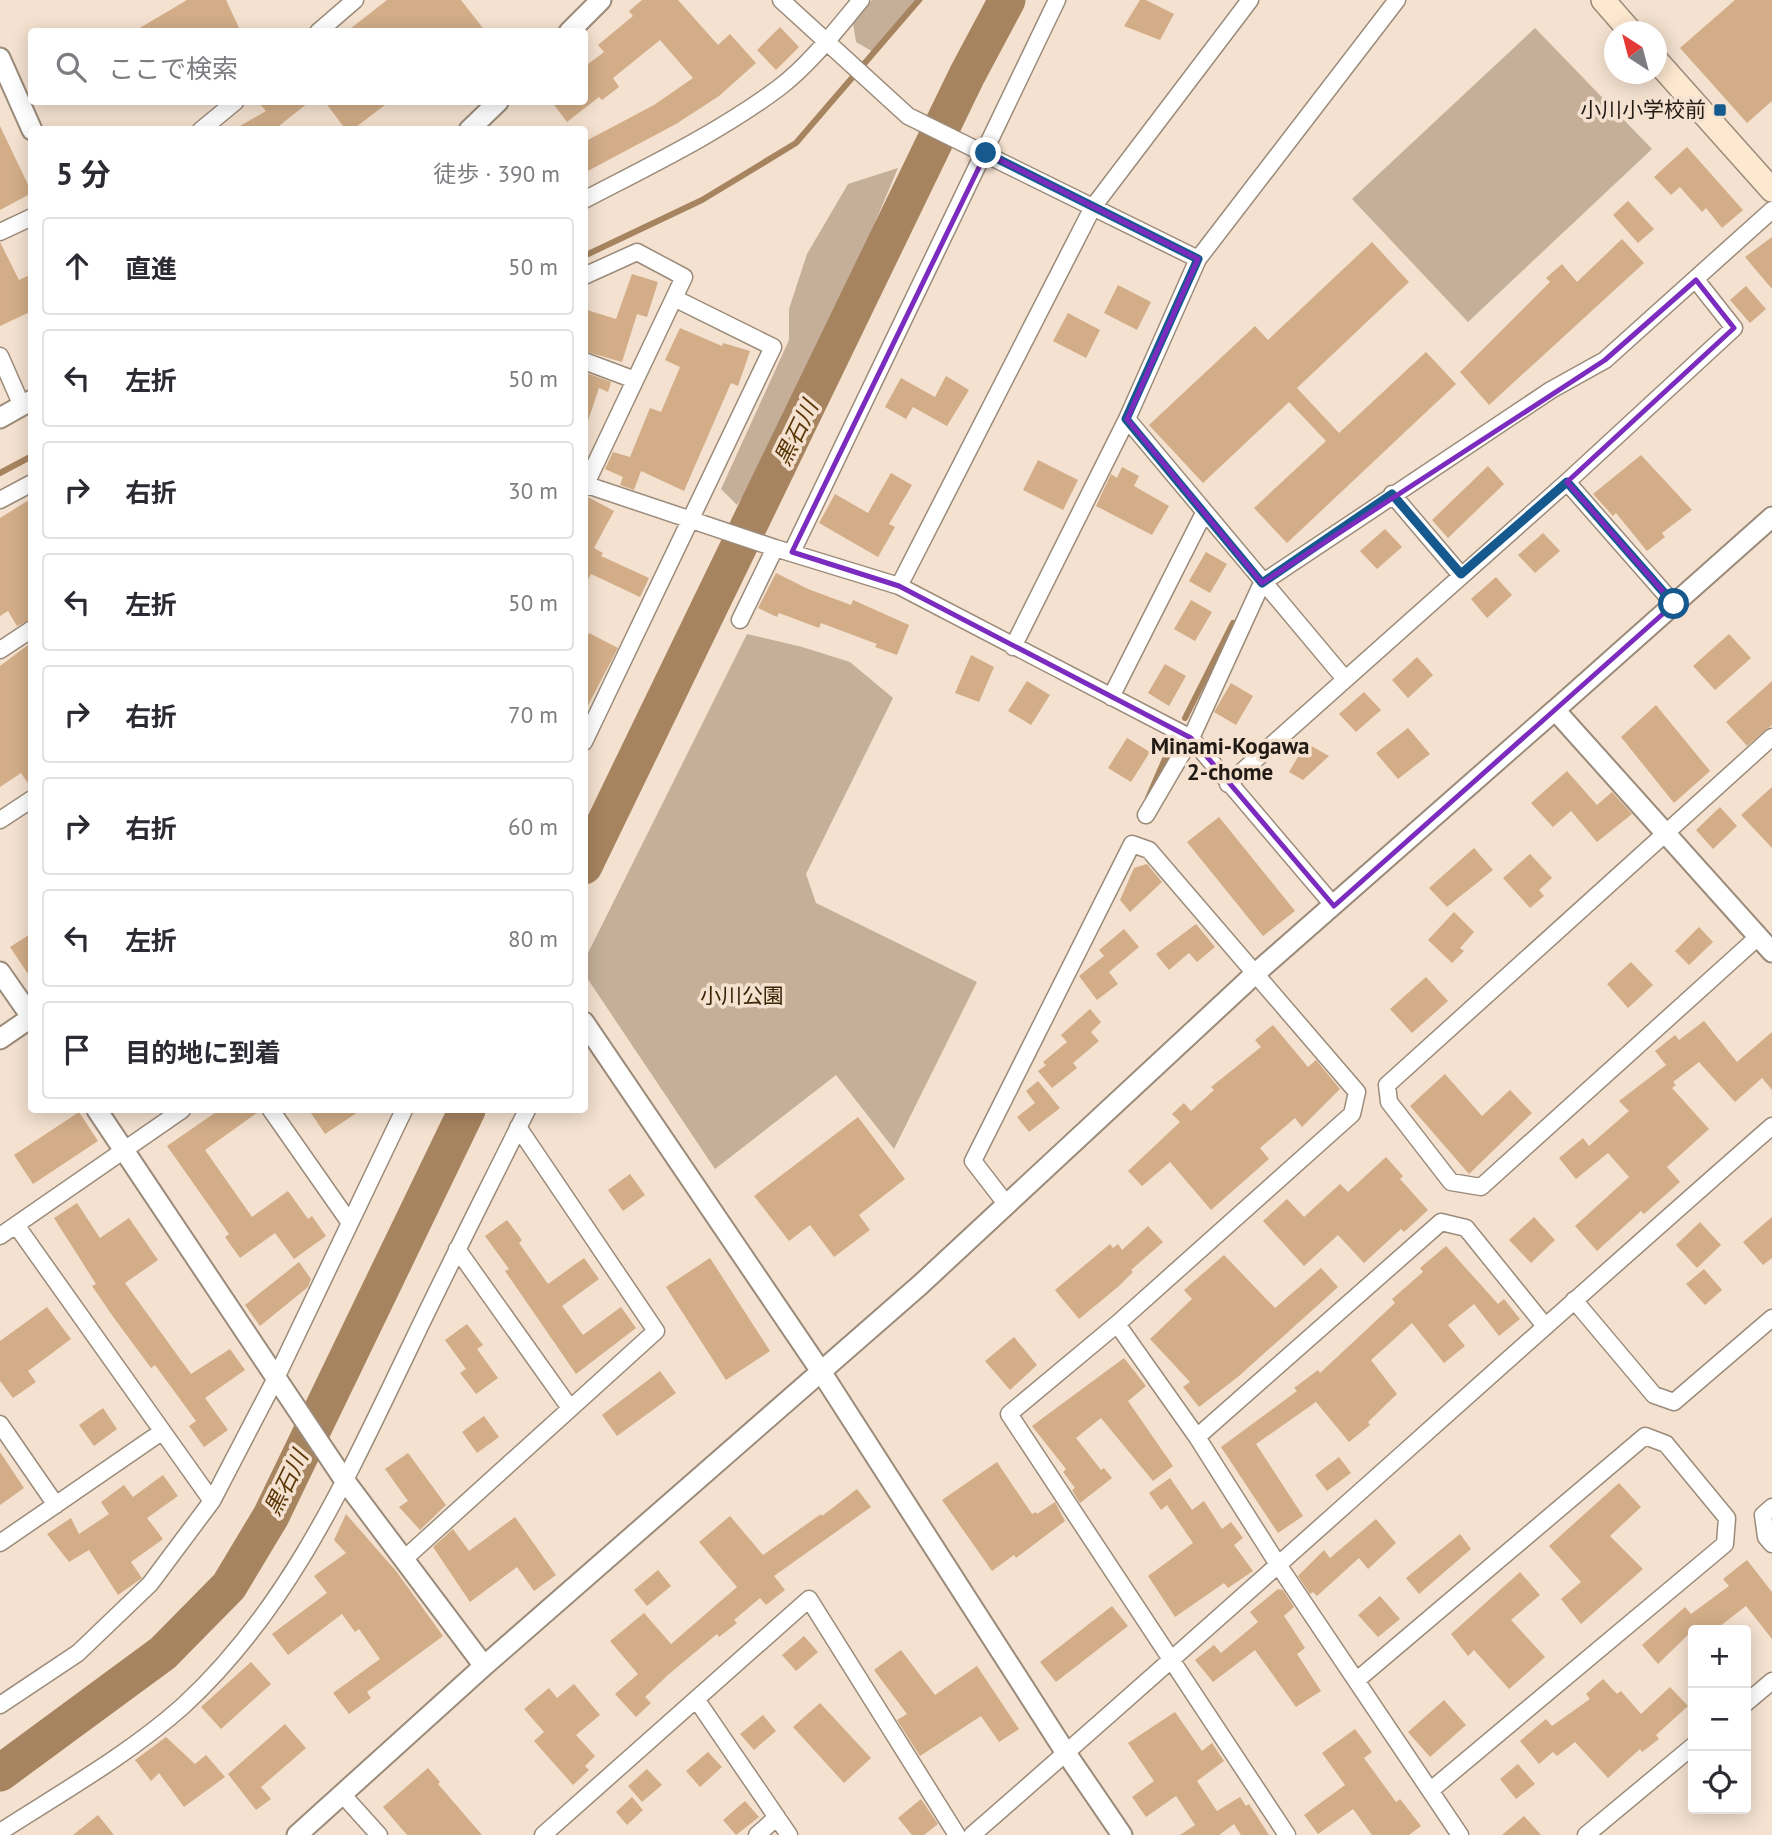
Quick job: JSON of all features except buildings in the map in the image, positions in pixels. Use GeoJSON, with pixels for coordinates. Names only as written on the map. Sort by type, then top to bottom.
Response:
{"type":"FeatureCollection","features":[{"type":"Feature","properties":{"kind":"main road"},"geometry":{"type":"LineString","coordinates":[[1605,1],[1622,21]]}},
{"type":"Feature","properties":{"kind":"main road"},"geometry":{"type":"LineString","coordinates":[[1667,71],[1772,190]]}},
{"type":"Feature","properties":{"kind":"street"},"geometry":{"type":"LineString","coordinates":[[323,28],[355,0]]}},
{"type":"Feature","properties":{"kind":"street"},"geometry":{"type":"LineString","coordinates":[[781,0],[825,44],[908,116],[1198,259]]}},
{"type":"Feature","properties":{"kind":"street"},"geometry":{"type":"LineString","coordinates":[[588,198],[701,140],[781,86],[825,44],[861,0]]}},
{"type":"Feature","properties":{"kind":"street"},"geometry":{"type":"LineString","coordinates":[[792,552],[986,153],[1057,0]]}},
{"type":"Feature","properties":{"kind":"street"},"geometry":{"type":"LineString","coordinates":[[899,586],[1093,207],[1250,0]]}},
{"type":"Feature","properties":{"kind":"street"},"geometry":{"type":"LineString","coordinates":[[572,28],[595,2]]}},
{"type":"Feature","properties":{"kind":"street"},"geometry":{"type":"LineString","coordinates":[[1013,647],[1126,419],[1198,259],[1390,2]]}},
{"type":"Feature","properties":{"kind":"street"},"geometry":{"type":"LineString","coordinates":[[0,58],[30,126]]}},
{"type":"Feature","properties":{"kind":"street"},"geometry":{"type":"LineString","coordinates":[[206,126],[231,105]]}},
{"type":"Feature","properties":{"kind":"street"},"geometry":{"type":"LineString","coordinates":[[473,126],[495,105]]}},
{"type":"Feature","properties":{"kind":"street"},"geometry":{"type":"LineString","coordinates":[[1146,815],[1191,738],[1262,583],[1551,390],[1605,360],[1772,210]]}},
{"type":"Feature","properties":{"kind":"street"},"geometry":{"type":"LineString","coordinates":[[0,232],[28,219]]}},
{"type":"Feature","properties":{"kind":"street"},"geometry":{"type":"LineString","coordinates":[[588,273],[637,252],[684,277],[588,479]]}},
{"type":"Feature","properties":{"kind":"street"},"geometry":{"type":"LineString","coordinates":[[1228,783],[1567,482],[1734,328],[1696,280]]}},
{"type":"Feature","properties":{"kind":"street"},"geometry":{"type":"LineString","coordinates":[[588,734],[700,521],[773,347],[674,298]]}},
{"type":"Feature","properties":{"kind":"street"},"geometry":{"type":"LineString","coordinates":[[0,356],[27,403],[0,418]]}},
{"type":"Feature","properties":{"kind":"street"},"geometry":{"type":"LineString","coordinates":[[588,363],[635,380]]}},
{"type":"Feature","properties":{"kind":"street"},"geometry":{"type":"LineString","coordinates":[[1126,419],[1345,679]]}},
{"type":"Feature","properties":{"kind":"street"},"geometry":{"type":"LineString","coordinates":[[1567,482],[1674,604]]}},
{"type":"Feature","properties":{"kind":"street"},"geometry":{"type":"LineString","coordinates":[[0,500],[28,485]]}},
{"type":"Feature","properties":{"kind":"street"},"geometry":{"type":"LineString","coordinates":[[588,486],[899,586],[1191,738],[1334,906]]}},
{"type":"Feature","properties":{"kind":"street"},"geometry":{"type":"LineString","coordinates":[[1392,494],[1461,574]]}},
{"type":"Feature","properties":{"kind":"street"},"geometry":{"type":"LineString","coordinates":[[1111,697],[1204,513]]}},
{"type":"Feature","properties":{"kind":"street"},"geometry":{"type":"LineString","coordinates":[[297,1835],[484,1666],[1007,1205],[1257,972],[1772,517]]}},
{"type":"Feature","properties":{"kind":"street"},"geometry":{"type":"LineString","coordinates":[[740,620],[769,546]]}},
{"type":"Feature","properties":{"kind":"street"},"geometry":{"type":"LineString","coordinates":[[0,650],[28,632]]}},
{"type":"Feature","properties":{"kind":"street"},"geometry":{"type":"LineString","coordinates":[[1555,709],[1772,952]]}},
{"type":"Feature","properties":{"kind":"street"},"geometry":{"type":"LineString","coordinates":[[1758,937],[1481,1187],[1451,1182],[1389,1102],[1387,1085],[1772,737]]}},
{"type":"Feature","properties":{"kind":"street"},"geometry":{"type":"LineString","coordinates":[[0,820],[28,802]]}},
{"type":"Feature","properties":{"kind":"street"},"geometry":{"type":"LineString","coordinates":[[1007,1205],[972,1160],[1132,844],[1149,850],[1257,972],[1357,1092],[1352,1114],[1117,1324],[1009,1414],[1287,1835]]}},
{"type":"Feature","properties":{"kind":"street"},"geometry":{"type":"LineString","coordinates":[[0,972],[28,1013]]}},
{"type":"Feature","properties":{"kind":"street"},"geometry":{"type":"LineString","coordinates":[[0,1039],[28,1019]]}},
{"type":"Feature","properties":{"kind":"street"},"geometry":{"type":"LineString","coordinates":[[588,1028],[820,1370],[1066,1753],[1122,1835]]}},
{"type":"Feature","properties":{"kind":"street"},"geometry":{"type":"LineString","coordinates":[[99,1113],[345,1481],[484,1666]]}},
{"type":"Feature","properties":{"kind":"street"},"geometry":{"type":"LineString","coordinates":[[0,1236],[177,1113]]}},
{"type":"Feature","properties":{"kind":"street"},"geometry":{"type":"LineString","coordinates":[[273,1113],[350,1223]]}},
{"type":"Feature","properties":{"kind":"street"},"geometry":{"type":"LineString","coordinates":[[0,1705],[78,1653],[150,1584],[212,1501],[280,1383],[350,1223],[403,1113]]}},
{"type":"Feature","properties":{"kind":"street"},"geometry":{"type":"LineString","coordinates":[[0,1832],[156,1728],[214,1675],[299,1567],[345,1481],[525,1113]]}},
{"type":"Feature","properties":{"kind":"street"},"geometry":{"type":"LineString","coordinates":[[972,1835],[1170,1658],[1279,1566],[1772,1126]]}},
{"type":"Feature","properties":{"kind":"street"},"geometry":{"type":"LineString","coordinates":[[403,1560],[656,1331],[518,1127]]}},
{"type":"Feature","properties":{"kind":"street"},"geometry":{"type":"LineString","coordinates":[[1197,1437],[1441,1222],[1466,1227],[1545,1326]]}},
{"type":"Feature","properties":{"kind":"street"},"geometry":{"type":"LineString","coordinates":[[16,1225],[160,1433],[212,1501]]}},
{"type":"Feature","properties":{"kind":"street"},"geometry":{"type":"LineString","coordinates":[[457,1249],[570,1408]]}},
{"type":"Feature","properties":{"kind":"street"},"geometry":{"type":"LineString","coordinates":[[1574,1300],[1654,1395],[1674,1402],[1772,1318]]}},
{"type":"Feature","properties":{"kind":"street"},"geometry":{"type":"LineString","coordinates":[[1117,1324],[1197,1437],[1279,1566],[1460,1835]]}},
{"type":"Feature","properties":{"kind":"street"},"geometry":{"type":"LineString","coordinates":[[0,1424],[56,1505]]}},
{"type":"Feature","properties":{"kind":"street"},"geometry":{"type":"LineString","coordinates":[[0,1543],[160,1433]]}},
{"type":"Feature","properties":{"kind":"street"},"geometry":{"type":"LineString","coordinates":[[1357,1680],[1645,1436],[1666,1444],[1727,1518],[1725,1544],[1431,1790]]}},
{"type":"Feature","properties":{"kind":"street"},"geometry":{"type":"LineString","coordinates":[[1772,1507],[1763,1515],[1766,1537],[1772,1544]]}},
{"type":"Feature","properties":{"kind":"street"},"geometry":{"type":"LineString","coordinates":[[543,1835],[809,1599],[957,1835]]}},
{"type":"Feature","properties":{"kind":"street"},"geometry":{"type":"LineString","coordinates":[[1751,1699],[1772,1681]]}},
{"type":"Feature","properties":{"kind":"street"},"geometry":{"type":"LineString","coordinates":[[696,1699],[789,1835]]}},
{"type":"Feature","properties":{"kind":"street"},"geometry":{"type":"LineString","coordinates":[[1586,1835],[1688,1750]]}},
{"type":"Feature","properties":{"kind":"street"},"geometry":{"type":"LineString","coordinates":[[342,1794],[379,1835]]}},
{"type":"Feature","properties":{"kind":"street"},"geometry":{"type":"LineString","coordinates":[[757,1835],[777,1817]]}},
{"type":"Feature","properties":{"kind":"highlighted area"},"geometry":{"type":"Polygon","coordinates":[[[986,153],[1198,259],[1127,419],[1262,583],[1605,360],[1696,280],[1734,328],[1567,482],[1674,604],[1334,906],[1191,738],[899,586],[792,552],[986,153]]]}},
{"type":"Feature","properties":{"kind":"green space"},"geometry":{"type":"Polygon","coordinates":[[[872,0],[923,0],[875,53],[856,42],[853,23],[872,0]]]}},
{"type":"Feature","properties":{"kind":"green space"},"geometry":{"type":"Polygon","coordinates":[[[1535,28],[1652,149],[1468,322],[1352,199],[1535,28]]]}},
{"type":"Feature","properties":{"kind":"green space"},"geometry":{"type":"Polygon","coordinates":[[[898,168],[847,289],[769,458],[737,505],[721,489],[789,340],[789,309],[807,254],[848,184],[898,168]]]}},
{"type":"Feature","properties":{"kind":"green space","name":"小川公園"},"geometry":{"type":"Polygon","coordinates":[[[747,634],[850,662],[893,698],[806,874],[816,903],[977,982],[894,1149],[836,1075],[715,1169],[588,979],[588,953],[747,634]]]}},
{"type":"Feature","properties":{"kind":"waterway"},"geometry":{"type":"LineString","coordinates":[[588,254],[702,200],[796,143],[919,0]]}},
{"type":"Feature","properties":{"kind":"waterway","name":"黒石川"},"geometry":{"type":"LineString","coordinates":[[588,858],[967,75],[1007,0]]}},
{"type":"Feature","properties":{"kind":"waterway"},"geometry":{"type":"LineString","coordinates":[[0,473],[28,458]]}},
{"type":"Feature","properties":{"kind":"waterway"},"geometry":{"type":"LineString","coordinates":[[1185,718],[1233,623]]}},
{"type":"Feature","properties":{"kind":"waterway"},"geometry":{"type":"LineString","coordinates":[[1148,798],[1171,745]]}},
{"type":"Feature","properties":{"kind":"waterway","name":"黒石川"},"geometry":{"type":"LineString","coordinates":[[0,1773],[163,1653],[229,1586],[271,1516],[466,1113]]}},
{"type":"Feature","properties":{"kind":"place","name":"小川小学校前"},"geometry":{"type":"Point","coordinates":[1720,110]}},
{"type":"Feature","properties":{"kind":"district","name":"Minami-Kogawa 2-chome"},"geometry":{"type":"Point","coordinates":[1230,759]}},
{"type":"Feature","properties":{"kind":"route"},"geometry":{"type":"LineString","coordinates":[[986,153],[1198,259],[1126,419],[1262,583],[1392,494],[1461,574],[1567,482],[1674,604]]}}]}
